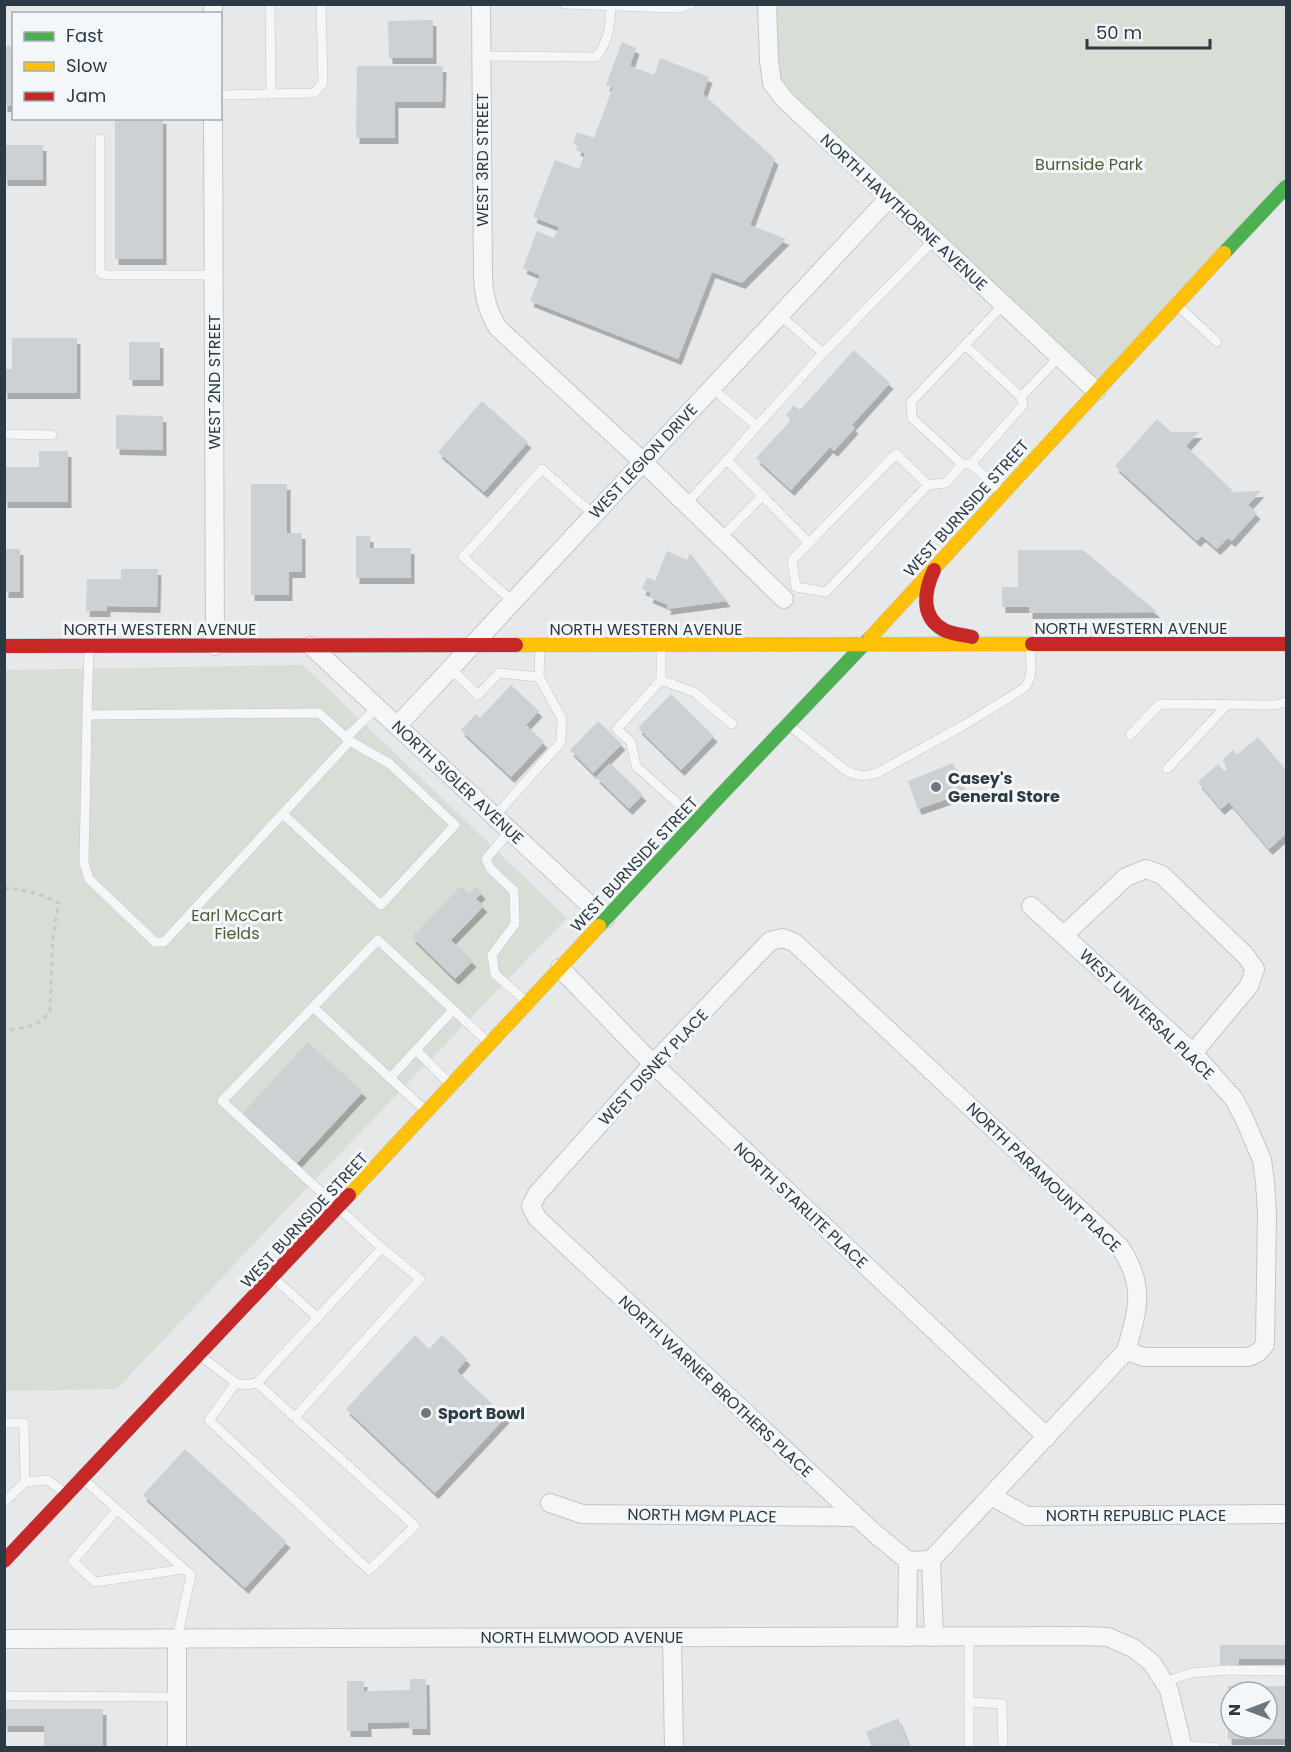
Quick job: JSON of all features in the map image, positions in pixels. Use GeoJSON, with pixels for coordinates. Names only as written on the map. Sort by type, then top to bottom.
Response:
{"type":"FeatureCollection","features":[{"type":"Feature","properties":{"kind":"main road","name":"WEST BURNSIDE STREET"},"geometry":{"type":"LineString","coordinates":[[4,1561],[15,1543],[68,1494],[200,1355],[697,820],[864,645],[1096,391],[1287,187]]}},
{"type":"Feature","properties":{"kind":"main road"},"geometry":{"type":"LineString","coordinates":[[940,561],[927,583],[925,603],[930,619],[944,630],[1008,645]]}},
{"type":"Feature","properties":{"kind":"main road","name":"NORTH WESTERN AVENUE"},"geometry":{"type":"LineString","coordinates":[[4,646],[1287,644]]}},
{"type":"Feature","properties":{"kind":"street","name":"WEST 3RD STREET"},"geometry":{"type":"LineString","coordinates":[[482,4],[483,276],[484,295],[490,315],[498,328],[642,461]]}},
{"type":"Feature","properties":{"kind":"street","name":"NORTH HAWTHORNE AVENUE"},"geometry":{"type":"LineString","coordinates":[[767,4],[772,83],[784,99],[1096,391]]}},
{"type":"Feature","properties":{"kind":"street","name":"WEST 2ND STREET"},"geometry":{"type":"LineString","coordinates":[[213,120],[215,646]]}},
{"type":"Feature","properties":{"kind":"street","name":"WEST LEGION DRIVE"},"geometry":{"type":"LineString","coordinates":[[397,726],[889,198]]}},
{"type":"Feature","properties":{"kind":"street"},"geometry":{"type":"LineString","coordinates":[[642,461],[721,538],[790,593]]}},
{"type":"Feature","properties":{"kind":"street","name":"NORTH SIGLER AVENUE"},"geometry":{"type":"LineString","coordinates":[[311,646],[605,919]]}},
{"type":"Feature","properties":{"kind":"street"},"geometry":{"type":"LineString","coordinates":[[1064,935],[1126,877],[1146,869],[1162,875],[1246,956],[1255,969],[1249,986],[1193,1053]]}},
{"type":"Feature","properties":{"kind":"street","name":"WEST UNIVERSAL PLACE"},"geometry":{"type":"LineString","coordinates":[[1031,906],[1193,1053],[1234,1099],[1262,1160],[1267,1214],[1264,1344],[1257,1354],[1248,1357],[1144,1358],[1126,1351]]}},
{"type":"Feature","properties":{"kind":"street","name":"WEST DISNEY PLACE"},"geometry":{"type":"LineString","coordinates":[[531,1206],[537,1194],[653,1064],[770,941],[783,938]]}},
{"type":"Feature","properties":{"kind":"street","name":"NORTH PARAMOUNT PLACE"},"geometry":{"type":"LineString","coordinates":[[783,938],[795,943],[1120,1247],[1130,1261],[1136,1279],[1138,1297],[1134,1324],[1126,1351],[931,1560]]}},
{"type":"Feature","properties":{"kind":"street","name":"NORTH STARLITE PLACE"},"geometry":{"type":"LineString","coordinates":[[560,968],[653,1064],[1047,1437]]}},
{"type":"Feature","properties":{"kind":"street","name":"NORTH WARNER BROTHERS PLACE"},"geometry":{"type":"LineString","coordinates":[[531,1206],[537,1218],[856,1517],[908,1561]]}},
{"type":"Feature","properties":{"kind":"street","name":"NORTH REPUBLIC PLACE"},"geometry":{"type":"LineString","coordinates":[[991,1496],[1026,1516],[1287,1514]]}},
{"type":"Feature","properties":{"kind":"street","name":"NORTH MGM PLACE"},"geometry":{"type":"LineString","coordinates":[[550,1503],[582,1514],[856,1517]]}},
{"type":"Feature","properties":{"kind":"street"},"geometry":{"type":"LineString","coordinates":[[907,1637],[908,1561],[931,1560],[934,1637]]}},
{"type":"Feature","properties":{"kind":"street"},"geometry":{"type":"LineString","coordinates":[[672,1637],[674,1748]]}},
{"type":"Feature","properties":{"kind":"street","name":"NORTH ELMWOOD AVENUE"},"geometry":{"type":"LineString","coordinates":[[4,1639],[1108,1637],[1133,1648],[1152,1663],[1164,1682]]}},
{"type":"Feature","properties":{"kind":"street"},"geometry":{"type":"LineString","coordinates":[[177,1639],[177,1748]]}},
{"type":"Feature","properties":{"kind":"street"},"geometry":{"type":"LineString","coordinates":[[1164,1682],[1169,1690],[1183,1746]]}},
{"type":"Feature","properties":{"kind":"lane"},"geometry":{"type":"LineString","coordinates":[[270,4],[271,94]]}},
{"type":"Feature","properties":{"kind":"lane"},"geometry":{"type":"LineString","coordinates":[[222,94],[314,93],[323,83],[321,4]]}},
{"type":"Feature","properties":{"kind":"lane"},"geometry":{"type":"LineString","coordinates":[[565,4],[679,8],[691,4]]}},
{"type":"Feature","properties":{"kind":"lane"},"geometry":{"type":"LineString","coordinates":[[482,56],[596,57],[602,50],[610,30],[611,6]]}},
{"type":"Feature","properties":{"kind":"lane"},"geometry":{"type":"LineString","coordinates":[[100,138],[100,272],[109,275],[213,275]]}},
{"type":"Feature","properties":{"kind":"lane"},"geometry":{"type":"LineString","coordinates":[[686,504],[823,353],[934,240]]}},
{"type":"Feature","properties":{"kind":"lane"},"geometry":{"type":"LineString","coordinates":[[1003,305],[911,402],[912,418],[1003,492]]}},
{"type":"Feature","properties":{"kind":"lane"},"geometry":{"type":"LineString","coordinates":[[1176,305],[1217,342]]}},
{"type":"Feature","properties":{"kind":"lane"},"geometry":{"type":"LineString","coordinates":[[780,315],[823,353]]}},
{"type":"Feature","properties":{"kind":"lane"},"geometry":{"type":"LineString","coordinates":[[928,485],[896,454],[792,560],[790,593],[826,592],[928,485],[946,483],[1023,405],[1021,397],[964,345]]}},
{"type":"Feature","properties":{"kind":"lane"},"geometry":{"type":"LineString","coordinates":[[1021,397],[1059,357]]}},
{"type":"Feature","properties":{"kind":"lane"},"geometry":{"type":"LineString","coordinates":[[711,388],[757,426]]}},
{"type":"Feature","properties":{"kind":"lane"},"geometry":{"type":"LineString","coordinates":[[4,434],[52,435]]}},
{"type":"Feature","properties":{"kind":"lane"},"geometry":{"type":"LineString","coordinates":[[727,460],[809,543]]}},
{"type":"Feature","properties":{"kind":"lane"},"geometry":{"type":"LineString","coordinates":[[512,601],[463,557],[542,468],[593,514]]}},
{"type":"Feature","properties":{"kind":"lane"},"geometry":{"type":"LineString","coordinates":[[721,538],[762,495]]}},
{"type":"Feature","properties":{"kind":"lane"},"geometry":{"type":"LineString","coordinates":[[495,816],[561,742],[562,718],[539,677],[540,645]]}},
{"type":"Feature","properties":{"kind":"lane"},"geometry":{"type":"LineString","coordinates":[[661,645],[661,680],[617,729],[631,742],[636,766],[697,820]]}},
{"type":"Feature","properties":{"kind":"lane"},"geometry":{"type":"LineString","coordinates":[[788,725],[854,775],[877,773],[966,724],[1029,683],[1031,677],[1030,645]]}},
{"type":"Feature","properties":{"kind":"lane"},"geometry":{"type":"LineString","coordinates":[[89,646],[84,863],[89,879],[156,942],[164,942],[283,814],[377,707]]}},
{"type":"Feature","properties":{"kind":"lane"},"geometry":{"type":"LineString","coordinates":[[450,668],[478,695],[499,673],[539,677]]}},
{"type":"Feature","properties":{"kind":"lane"},"geometry":{"type":"LineString","coordinates":[[661,680],[694,692],[732,724]]}},
{"type":"Feature","properties":{"kind":"lane"},"geometry":{"type":"LineString","coordinates":[[1130,735],[1160,704],[1275,705],[1287,702]]}},
{"type":"Feature","properties":{"kind":"lane"},"geometry":{"type":"LineString","coordinates":[[1167,769],[1227,705]]}},
{"type":"Feature","properties":{"kind":"lane"},"geometry":{"type":"LineString","coordinates":[[87,715],[319,713],[348,740],[390,764],[455,825],[381,905],[283,814]]}},
{"type":"Feature","properties":{"kind":"lane"},"geometry":{"type":"LineString","coordinates":[[510,831],[486,859],[490,868],[514,891],[515,924],[492,955],[495,974],[528,1003]]}},
{"type":"Feature","properties":{"kind":"lane"},"geometry":{"type":"LineString","coordinates":[[295,1418],[420,1279],[337,1208],[222,1101],[378,940],[490,1044]]}},
{"type":"Feature","properties":{"kind":"lane"},"geometry":{"type":"LineString","coordinates":[[313,1007],[427,1112]]}},
{"type":"Feature","properties":{"kind":"lane"},"geometry":{"type":"LineString","coordinates":[[390,1078],[453,1010]]}},
{"type":"Feature","properties":{"kind":"lane"},"geometry":{"type":"LineString","coordinates":[[416,1050],[451,1085]]}},
{"type":"Feature","properties":{"kind":"lane"},"geometry":{"type":"LineString","coordinates":[[200,1355],[236,1383],[245,1385],[257,1383],[382,1248]]}},
{"type":"Feature","properties":{"kind":"lane"},"geometry":{"type":"LineString","coordinates":[[273,1277],[318,1318]]}},
{"type":"Feature","properties":{"kind":"lane"},"geometry":{"type":"LineString","coordinates":[[236,1383],[209,1420],[369,1570],[415,1526],[257,1383]]}},
{"type":"Feature","properties":{"kind":"lane"},"geometry":{"type":"LineString","coordinates":[[4,1423],[24,1423],[25,1482]]}},
{"type":"Feature","properties":{"kind":"lane"},"geometry":{"type":"LineString","coordinates":[[82,1479],[191,1575],[177,1639]]}},
{"type":"Feature","properties":{"kind":"lane"},"geometry":{"type":"LineString","coordinates":[[4,1502],[25,1482],[48,1480],[68,1494]]}},
{"type":"Feature","properties":{"kind":"lane"},"geometry":{"type":"LineString","coordinates":[[117,1510],[73,1561],[95,1582],[184,1569]]}},
{"type":"Feature","properties":{"kind":"lane"},"geometry":{"type":"LineString","coordinates":[[969,1637],[969,1748]]}},
{"type":"Feature","properties":{"kind":"lane"},"geometry":{"type":"LineString","coordinates":[[1164,1682],[1192,1673],[1226,1670],[1287,1671]]}},
{"type":"Feature","properties":{"kind":"lane"},"geometry":{"type":"LineString","coordinates":[[4,1696],[177,1697]]}},
{"type":"Feature","properties":{"kind":"lane"},"geometry":{"type":"LineString","coordinates":[[969,1702],[1002,1704],[1003,1748]]}},
{"type":"Feature","properties":{"kind":"lane"},"geometry":{"type":"LineString","coordinates":[[1183,1746],[1216,1748]]}},
{"type":"Feature","properties":{"kind":"path"},"geometry":{"type":"LineString","coordinates":[[4,888],[23,889],[41,894],[59,903],[53,935],[50,1010],[46,1018],[30,1026],[4,1031]]}},
{"type":"Feature","properties":{"kind":"green space","name":"Burnside Park"},"geometry":{"type":"Polygon","coordinates":[[[767,5],[1286,5],[1286,187],[1096,391],[784,99],[767,5]]]}},
{"type":"Feature","properties":{"kind":"green space","name":"Earl McCart Fields"},"geometry":{"type":"Polygon","coordinates":[[[303,665],[567,918],[117,1389],[5,1391],[5,670],[303,665]]]}},
{"type":"Feature","properties":{"kind":"building"},"geometry":{"type":"Polygon","coordinates":[[[433,20],[433,58],[389,58],[388,21],[433,20]]]}},
{"type":"Feature","properties":{"kind":"building"},"geometry":{"type":"Polygon","coordinates":[[[622,42],[636,48],[630,66],[654,75],[660,58],[709,77],[703,94],[775,159],[750,225],[786,239],[742,283],[712,272],[678,359],[530,301],[540,275],[523,268],[537,231],[554,238],[559,227],[533,217],[555,160],[579,169],[585,153],[577,150],[578,146],[573,144],[577,132],[594,138],[613,87],[606,85],[622,42]]]}},
{"type":"Feature","properties":{"kind":"building"},"geometry":{"type":"Polygon","coordinates":[[[4,46],[11,46],[12,106],[4,106],[4,46]]]}},
{"type":"Feature","properties":{"kind":"building"},"geometry":{"type":"Polygon","coordinates":[[[357,66],[443,66],[442,102],[395,102],[395,138],[356,138],[357,66]]]}},
{"type":"Feature","properties":{"kind":"building"},"geometry":{"type":"Polygon","coordinates":[[[115,120],[163,120],[163,259],[115,259],[115,120]]]}},
{"type":"Feature","properties":{"kind":"building"},"geometry":{"type":"Polygon","coordinates":[[[4,145],[43,145],[43,180],[4,180],[4,145]]]}},
{"type":"Feature","properties":{"kind":"building"},"geometry":{"type":"Polygon","coordinates":[[[12,338],[77,338],[77,393],[4,393],[4,369],[12,369],[12,338]]]}},
{"type":"Feature","properties":{"kind":"building"},"geometry":{"type":"Polygon","coordinates":[[[129,342],[160,342],[160,380],[129,380],[129,342]]]}},
{"type":"Feature","properties":{"kind":"building"},"geometry":{"type":"Polygon","coordinates":[[[854,350],[890,383],[852,425],[855,428],[834,451],[830,447],[791,490],[756,458],[791,420],[786,415],[794,405],[800,410],[854,350]]]}},
{"type":"Feature","properties":{"kind":"building"},"geometry":{"type":"Polygon","coordinates":[[[482,401],[528,442],[484,492],[438,452],[482,401]]]}},
{"type":"Feature","properties":{"kind":"building"},"geometry":{"type":"Polygon","coordinates":[[[116,415],[163,416],[163,450],[116,449],[116,415]]]}},
{"type":"Feature","properties":{"kind":"building"},"geometry":{"type":"Polygon","coordinates":[[[1157,419],[1171,432],[1199,432],[1186,446],[1234,492],[1261,491],[1248,505],[1257,513],[1232,541],[1228,538],[1217,549],[1202,536],[1197,541],[1115,466],[1157,419]]]}},
{"type":"Feature","properties":{"kind":"building"},"geometry":{"type":"Polygon","coordinates":[[[39,451],[68,451],[68,502],[4,502],[4,467],[39,467],[39,451]]]}},
{"type":"Feature","properties":{"kind":"building"},"geometry":{"type":"Polygon","coordinates":[[[251,484],[287,484],[287,533],[302,533],[302,572],[289,572],[289,595],[251,595],[251,484]]]}},
{"type":"Feature","properties":{"kind":"building"},"geometry":{"type":"Polygon","coordinates":[[[356,536],[370,536],[370,548],[411,548],[411,578],[356,578],[356,536]]]}},
{"type":"Feature","properties":{"kind":"building"},"geometry":{"type":"Polygon","coordinates":[[[5,549],[20,549],[20,592],[5,592],[5,549]]]}},
{"type":"Feature","properties":{"kind":"building"},"geometry":{"type":"Polygon","coordinates":[[[1018,550],[1083,550],[1157,612],[1029,613],[1029,607],[1002,607],[1002,587],[1018,587],[1018,550]]]}},
{"type":"Feature","properties":{"kind":"building"},"geometry":{"type":"Polygon","coordinates":[[[667,551],[687,560],[690,553],[727,601],[667,609],[668,605],[649,597],[651,593],[642,589],[647,577],[655,581],[667,551]]]}},
{"type":"Feature","properties":{"kind":"building"},"geometry":{"type":"Polygon","coordinates":[[[121,569],[158,569],[157,607],[107,606],[107,611],[86,611],[87,579],[121,579],[121,569]]]}},
{"type":"Feature","properties":{"kind":"building"},"geometry":{"type":"Polygon","coordinates":[[[511,685],[539,711],[526,725],[544,742],[511,777],[461,730],[476,714],[480,718],[511,685]]]}},
{"type":"Feature","properties":{"kind":"building"},"geometry":{"type":"Polygon","coordinates":[[[671,694],[714,736],[681,770],[638,728],[671,694]]]}},
{"type":"Feature","properties":{"kind":"building"},"geometry":{"type":"Polygon","coordinates":[[[598,721],[622,744],[593,773],[570,750],[598,721]]]}},
{"type":"Feature","properties":{"kind":"building"},"geometry":{"type":"Polygon","coordinates":[[[1258,737],[1286,770],[1286,834],[1269,849],[1229,802],[1221,809],[1198,782],[1218,764],[1224,771],[1228,768],[1222,760],[1233,750],[1237,755],[1258,737]]]}},
{"type":"Feature","properties":{"kind":"building"},"geometry":{"type":"Polygon","coordinates":[[[610,763],[643,795],[629,809],[596,777],[610,763]]]}},
{"type":"Feature","properties":{"kind":"building","name":"Casey's General Store"},"geometry":{"type":"Polygon","coordinates":[[[953,763],[965,793],[918,809],[908,781],[953,763]]]}},
{"type":"Feature","properties":{"kind":"building"},"geometry":{"type":"Polygon","coordinates":[[[461,886],[469,894],[476,887],[482,893],[476,899],[484,906],[451,940],[473,961],[455,979],[412,937],[461,886]]]}},
{"type":"Feature","properties":{"kind":"building"},"geometry":{"type":"Polygon","coordinates":[[[308,1042],[363,1092],[297,1163],[243,1113],[308,1042]]]}},
{"type":"Feature","properties":{"kind":"building","name":"Sport Bowl"},"geometry":{"type":"Polygon","coordinates":[[[415,1335],[429,1349],[442,1335],[467,1359],[457,1371],[506,1417],[435,1493],[346,1409],[415,1335]]]}},
{"type":"Feature","properties":{"kind":"building"},"geometry":{"type":"Polygon","coordinates":[[[185,1449],[287,1542],[245,1588],[143,1495],[185,1449]]]}},
{"type":"Feature","properties":{"kind":"building"},"geometry":{"type":"Polygon","coordinates":[[[1220,1645],[1286,1645],[1286,1659],[1239,1659],[1239,1665],[1220,1665],[1220,1645]]]}},
{"type":"Feature","properties":{"kind":"building"},"geometry":{"type":"Polygon","coordinates":[[[410,1679],[426,1679],[427,1729],[409,1729],[409,1722],[368,1723],[368,1731],[347,1731],[347,1681],[364,1681],[364,1691],[410,1690],[410,1679]]]}},
{"type":"Feature","properties":{"kind":"building"},"geometry":{"type":"Polygon","coordinates":[[[1279,1686],[1286,1686],[1286,1739],[1279,1739],[1279,1686]]]}},
{"type":"Feature","properties":{"kind":"building"},"geometry":{"type":"Polygon","coordinates":[[[4,1709],[103,1709],[103,1748],[44,1748],[44,1726],[4,1726],[4,1709]]]}},
{"type":"Feature","properties":{"kind":"building"},"geometry":{"type":"Polygon","coordinates":[[[898,1718],[910,1748],[872,1748],[866,1732],[898,1718]]]}},
{"type":"Feature","properties":{"kind":"traffic: fast"},"geometry":{"type":"LineString","coordinates":[[1224,253],[1286,187]]}},
{"type":"Feature","properties":{"kind":"traffic: fast"},"geometry":{"type":"LineString","coordinates":[[599,926],[870,638]]}},
{"type":"Feature","properties":{"kind":"traffic: slow"},"geometry":{"type":"LineString","coordinates":[[870,638],[1224,253]]}},
{"type":"Feature","properties":{"kind":"traffic: slow"},"geometry":{"type":"LineString","coordinates":[[516,645],[1032,644]]}},
{"type":"Feature","properties":{"kind":"traffic: slow"},"geometry":{"type":"LineString","coordinates":[[349,1195],[599,926]]}},
{"type":"Feature","properties":{"kind":"traffic: jam"},"geometry":{"type":"LineString","coordinates":[[934,570],[926,595],[931,618],[944,630],[972,637]]}},
{"type":"Feature","properties":{"kind":"traffic: jam"},"geometry":{"type":"LineString","coordinates":[[1032,644],[1286,644]]}},
{"type":"Feature","properties":{"kind":"traffic: jam"},"geometry":{"type":"LineString","coordinates":[[4,646],[516,645]]}},
{"type":"Feature","properties":{"kind":"traffic: jam"},"geometry":{"type":"LineString","coordinates":[[4,1561],[349,1195]]}},
{"type":"Feature","properties":{"kind":"place","name":"Casey's General Store"},"geometry":{"type":"Point","coordinates":[936,787]}},
{"type":"Feature","properties":{"kind":"place","name":"Sport Bowl"},"geometry":{"type":"Point","coordinates":[426,1413]}}]}
